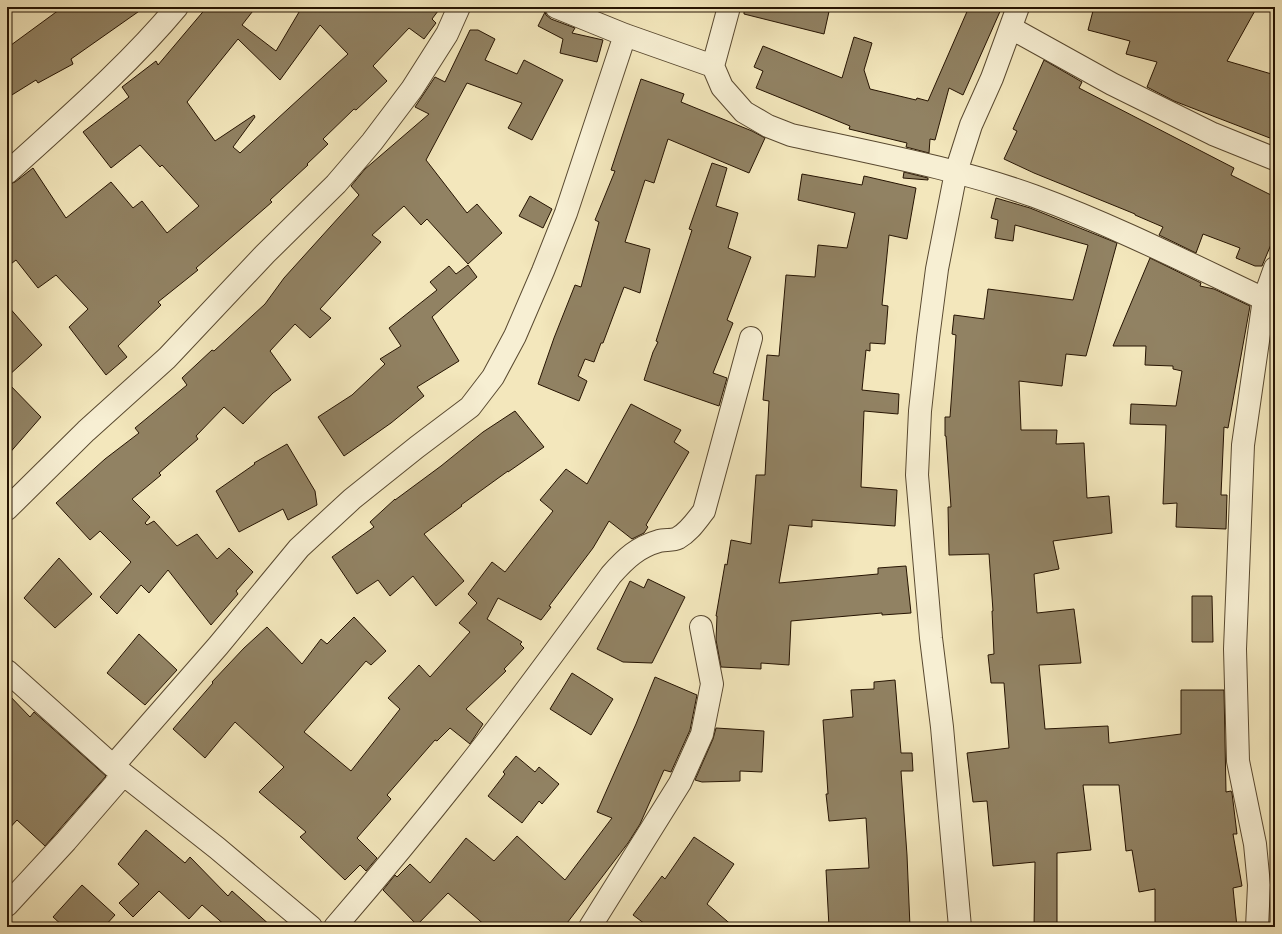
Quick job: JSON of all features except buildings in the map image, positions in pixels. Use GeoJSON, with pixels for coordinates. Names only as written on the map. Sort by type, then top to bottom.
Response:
{"type":"FeatureCollection","features":[{"type":"Feature","properties":{"kind":"street"},"geometry":{"type":"LineString","coordinates":[[7,173],[132,56],[159,29],[177,7]]}},
{"type":"Feature","properties":{"kind":"street"},"geometry":{"type":"LineString","coordinates":[[7,509],[86,431],[167,358],[266,254],[336,184],[372,142],[412,88],[447,34],[459,7]]}},
{"type":"Feature","properties":{"kind":"street"},"geometry":{"type":"LineString","coordinates":[[556,7],[625,36],[713,66]]}},
{"type":"Feature","properties":{"kind":"street"},"geometry":{"type":"LineString","coordinates":[[729,7],[713,66],[722,87],[744,112],[768,126],[791,135],[956,172],[1034,196],[1133,236],[1269,300]]}},
{"type":"Feature","properties":{"kind":"street"},"geometry":{"type":"LineString","coordinates":[[960,927],[943,735],[930,630],[917,475],[920,411],[937,269],[956,172],[972,125],[992,78],[1018,7]]}},
{"type":"Feature","properties":{"kind":"street"},"geometry":{"type":"LineString","coordinates":[[1011,28],[1112,84],[1206,131],[1275,159]]}},
{"type":"Feature","properties":{"kind":"street"},"geometry":{"type":"LineString","coordinates":[[7,905],[66,841],[118,771],[299,548],[352,499],[470,407],[493,377],[515,336],[543,272],[566,213],[625,36]]}},
{"type":"Feature","properties":{"kind":"street"},"geometry":{"type":"LineString","coordinates":[[1257,927],[1259,885],[1255,844],[1238,761],[1235,649],[1243,445],[1275,268]]}},
{"type":"Feature","properties":{"kind":"street"},"geometry":{"type":"LineString","coordinates":[[334,927],[403,848],[465,771],[611,575],[626,559],[642,547],[661,540],[676,539],[690,529],[704,511],[751,338]]}},
{"type":"Feature","properties":{"kind":"street"},"geometry":{"type":"LineString","coordinates":[[590,927],[680,783],[702,734],[712,684],[701,627]]}},
{"type":"Feature","properties":{"kind":"street"},"geometry":{"type":"LineString","coordinates":[[7,671],[118,771],[216,848],[310,927]]}}]}
